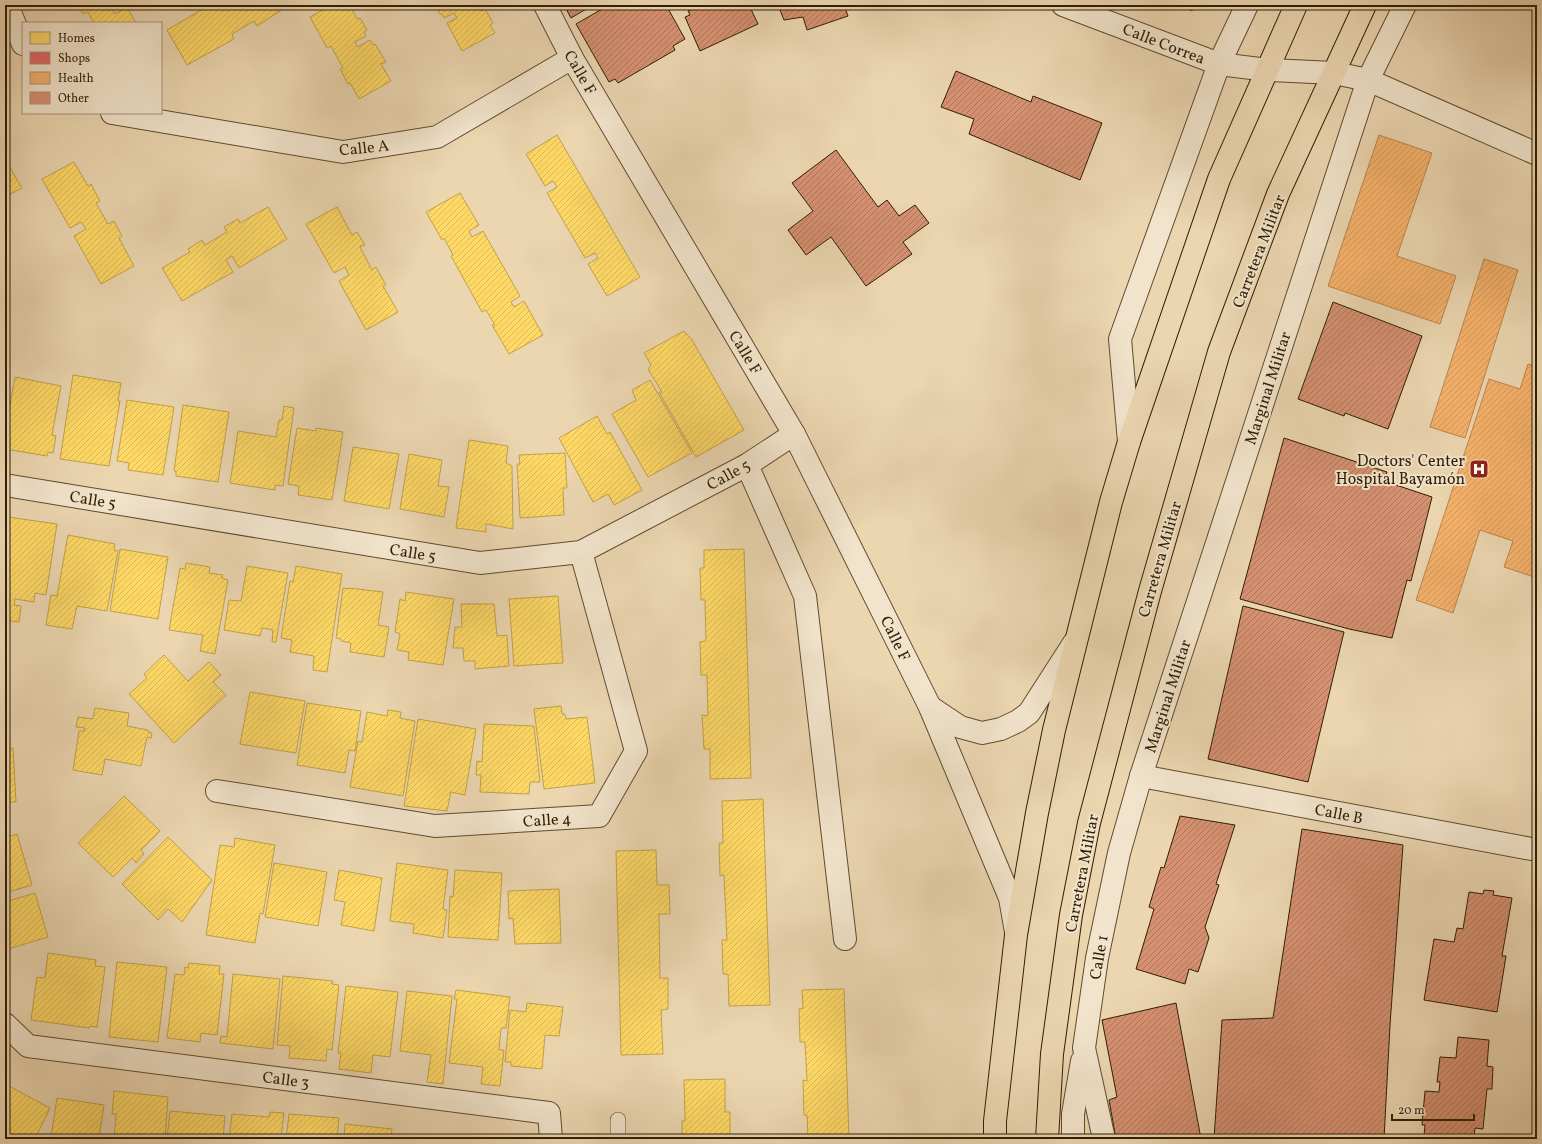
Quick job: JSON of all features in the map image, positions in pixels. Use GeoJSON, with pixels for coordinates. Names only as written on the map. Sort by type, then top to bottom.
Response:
{"type":"FeatureCollection","features":[{"type":"Feature","properties":{"kind":"main road"},"geometry":{"type":"LineString","coordinates":[[995,1139],[999,1083],[1016,935],[1038,805],[1076,638],[1111,502],[1129,442],[1219,179],[1296,5]]}},
{"type":"Feature","properties":{"kind":"main road","name":"Carretera Militar"},"geometry":{"type":"LineString","coordinates":[[1047,1139],[1052,1054],[1071,915],[1089,823],[1150,591],[1219,352],[1278,194],[1365,5]]}},
{"type":"Feature","properties":{"kind":"street"},"geometry":{"type":"LineString","coordinates":[[7,5],[22,42]]}},
{"type":"Feature","properties":{"kind":"street","name":"Calle F"},"geometry":{"type":"LineString","coordinates":[[545,5],[572,58],[794,434],[930,707],[1010,898],[1016,935]]}},
{"type":"Feature","properties":{"kind":"street","name":"Calle Correa"},"geometry":{"type":"LineString","coordinates":[[1063,5],[1220,64],[1268,70],[1334,73],[1368,80],[1537,154]]}},
{"type":"Feature","properties":{"kind":"street"},"geometry":{"type":"LineString","coordinates":[[1129,442],[1120,339],[1220,64],[1247,5]]}},
{"type":"Feature","properties":{"kind":"street","name":"Marginal Militar"},"geometry":{"type":"LineString","coordinates":[[1141,776],[1368,80],[1405,5]]}},
{"type":"Feature","properties":{"kind":"street","name":"Calle A"},"geometry":{"type":"LineString","coordinates":[[118,114],[343,152],[437,137],[572,58]]}},
{"type":"Feature","properties":{"kind":"street","name":"Calle 5"},"geometry":{"type":"LineString","coordinates":[[5,485],[480,563],[581,552],[747,465],[794,434]]}},
{"type":"Feature","properties":{"kind":"street"},"geometry":{"type":"LineString","coordinates":[[747,465],[805,596],[845,939]]}},
{"type":"Feature","properties":{"kind":"street","name":"Calle 4"},"geometry":{"type":"LineString","coordinates":[[217,791],[435,826],[599,816],[636,751],[581,552]]}},
{"type":"Feature","properties":{"kind":"street"},"geometry":{"type":"LineString","coordinates":[[930,707],[960,727],[982,732],[1001,729],[1018,721],[1030,712],[1076,638]]}},
{"type":"Feature","properties":{"kind":"street","name":"Calle B"},"geometry":{"type":"LineString","coordinates":[[1141,776],[1537,850]]}},
{"type":"Feature","properties":{"kind":"street","name":"Calle 1"},"geometry":{"type":"LineString","coordinates":[[1104,1139],[1084,1048],[1097,958],[1119,853],[1141,776]]}},
{"type":"Feature","properties":{"kind":"street","name":"Calle 3"},"geometry":{"type":"LineString","coordinates":[[5,1024],[28,1046],[550,1113],[551,1139]]}},
{"type":"Feature","properties":{"kind":"street"},"geometry":{"type":"LineString","coordinates":[[1073,1139],[1073,1114],[1084,1048]]}},
{"type":"Feature","properties":{"kind":"lane"},"geometry":{"type":"LineString","coordinates":[[618,1120],[618,1139]]}},
{"type":"Feature","properties":{"kind":"building: Homes"},"geometry":{"type":"Polygon","coordinates":[[[78,5],[114,5],[111,7],[115,14],[127,7],[135,22],[93,22],[88,12],[83,14],[78,5]]]}},
{"type":"Feature","properties":{"kind":"building: Homes"},"geometry":{"type":"Polygon","coordinates":[[[210,5],[226,5],[228,9],[233,5],[289,5],[257,26],[254,21],[232,34],[234,39],[187,65],[167,30],[210,5]]]}},
{"type":"Feature","properties":{"kind":"building: Homes"},"geometry":{"type":"Polygon","coordinates":[[[332,5],[350,5],[357,19],[360,18],[367,30],[364,32],[366,36],[355,42],[358,47],[370,40],[373,45],[375,44],[386,62],[381,64],[391,81],[359,99],[350,83],[348,84],[340,69],[343,68],[331,46],[327,48],[310,17],[332,5]]]}},
{"type":"Feature","properties":{"kind":"building: Homes"},"geometry":{"type":"Polygon","coordinates":[[[435,5],[479,5],[482,11],[485,9],[493,23],[490,25],[495,33],[462,51],[447,23],[457,18],[454,13],[444,18],[435,5]]]}},
{"type":"Feature","properties":{"kind":"building: Homes"},"geometry":{"type":"Polygon","coordinates":[[[557,135],[640,277],[607,296],[588,264],[598,258],[595,253],[585,258],[547,193],[557,187],[553,181],[545,186],[526,154],[557,135]]]}},
{"type":"Feature","properties":{"kind":"building: Homes"},"geometry":{"type":"Polygon","coordinates":[[[5,159],[22,188],[5,197],[5,159]]]}},
{"type":"Feature","properties":{"kind":"building: Homes"},"geometry":{"type":"Polygon","coordinates":[[[74,162],[88,186],[91,184],[100,201],[96,203],[108,224],[114,221],[122,236],[119,238],[134,266],[101,284],[74,236],[86,229],[81,222],[70,228],[42,179],[74,162]]]}},
{"type":"Feature","properties":{"kind":"building: Homes"},"geometry":{"type":"Polygon","coordinates":[[[460,193],[479,225],[469,231],[472,237],[483,231],[520,296],[511,302],[514,307],[524,301],[543,335],[509,354],[492,325],[495,325],[486,310],[482,312],[451,256],[453,255],[444,238],[442,240],[426,212],[460,193]]]}},
{"type":"Feature","properties":{"kind":"building: Homes"},"geometry":{"type":"Polygon","coordinates":[[[268,207],[287,239],[239,268],[232,256],[226,260],[233,272],[182,301],[162,268],[190,252],[188,249],[202,240],[205,245],[227,232],[224,227],[238,219],[240,223],[268,207]]]}},
{"type":"Feature","properties":{"kind":"building: Homes"},"geometry":{"type":"Polygon","coordinates":[[[337,207],[352,235],[357,232],[365,245],[360,247],[372,270],[376,267],[386,285],[383,286],[398,312],[366,330],[339,281],[349,275],[345,267],[334,273],[306,224],[337,207]]]}},
{"type":"Feature","properties":{"kind":"building: Homes"},"geometry":{"type":"Polygon","coordinates":[[[684,331],[692,340],[744,430],[696,457],[659,392],[662,392],[648,369],[651,365],[644,353],[684,331]]]}},
{"type":"Feature","properties":{"kind":"building: Homes"},"geometry":{"type":"Polygon","coordinates":[[[73,375],[121,383],[118,401],[120,401],[109,466],[60,459],[73,375]]]}},
{"type":"Feature","properties":{"kind":"building: Homes"},"geometry":{"type":"Polygon","coordinates":[[[15,377],[61,386],[52,435],[56,436],[53,453],[48,452],[47,456],[5,449],[7,429],[5,428],[5,415],[6,410],[9,411],[15,377]]]}},
{"type":"Feature","properties":{"kind":"building: Homes"},"geometry":{"type":"Polygon","coordinates":[[[650,380],[692,453],[648,477],[612,414],[636,400],[632,390],[650,380]]]}},
{"type":"Feature","properties":{"kind":"building: Homes"},"geometry":{"type":"Polygon","coordinates":[[[127,400],[174,407],[163,475],[128,470],[129,463],[117,461],[127,400]]]}},
{"type":"Feature","properties":{"kind":"building: Homes"},"geometry":{"type":"Polygon","coordinates":[[[183,405],[229,412],[218,482],[176,476],[176,471],[174,471],[183,405]]]}},
{"type":"Feature","properties":{"kind":"building: Homes"},"geometry":{"type":"Polygon","coordinates":[[[284,406],[294,408],[283,486],[275,485],[275,490],[230,483],[238,431],[276,437],[279,420],[282,420],[284,406]]]}},
{"type":"Feature","properties":{"kind":"building: Homes"},"geometry":{"type":"Polygon","coordinates":[[[597,416],[607,434],[610,432],[642,490],[614,505],[608,494],[593,502],[559,438],[597,416]]]}},
{"type":"Feature","properties":{"kind":"building: Homes"},"geometry":{"type":"Polygon","coordinates":[[[297,428],[316,431],[316,428],[343,432],[332,500],[298,495],[299,486],[288,484],[297,428]]]}},
{"type":"Feature","properties":{"kind":"building: Homes"},"geometry":{"type":"Polygon","coordinates":[[[469,440],[508,446],[506,463],[512,466],[513,529],[486,524],[486,532],[456,528],[469,440]]]}},
{"type":"Feature","properties":{"kind":"building: Homes"},"geometry":{"type":"Polygon","coordinates":[[[353,447],[399,454],[389,509],[344,501],[353,447]]]}},
{"type":"Feature","properties":{"kind":"building: Homes"},"geometry":{"type":"Polygon","coordinates":[[[565,453],[567,488],[563,488],[564,515],[520,518],[517,464],[520,464],[519,455],[565,453]]]}},
{"type":"Feature","properties":{"kind":"building: Homes"},"geometry":{"type":"Polygon","coordinates":[[[409,454],[442,460],[438,486],[449,487],[444,517],[400,509],[409,454]]]}},
{"type":"Feature","properties":{"kind":"building: Homes"},"geometry":{"type":"Polygon","coordinates":[[[8,517],[57,524],[46,595],[35,593],[34,602],[15,599],[14,605],[21,606],[19,622],[5,620],[5,532],[8,517]]]}},
{"type":"Feature","properties":{"kind":"building: Homes"},"geometry":{"type":"Polygon","coordinates":[[[68,535],[115,544],[114,550],[118,551],[107,611],[77,606],[72,629],[46,625],[51,595],[57,596],[68,535]]]}},
{"type":"Feature","properties":{"kind":"building: Homes"},"geometry":{"type":"Polygon","coordinates":[[[120,549],[168,557],[158,619],[110,611],[120,549]]]}},
{"type":"Feature","properties":{"kind":"building: Homes"},"geometry":{"type":"Polygon","coordinates":[[[744,549],[751,778],[710,779],[710,749],[704,749],[702,715],[708,716],[707,675],[701,675],[700,642],[706,641],[705,600],[701,600],[700,568],[704,568],[704,550],[744,549]]]}},
{"type":"Feature","properties":{"kind":"building: Homes"},"geometry":{"type":"Polygon","coordinates":[[[186,563],[210,567],[209,573],[223,575],[222,578],[228,580],[215,654],[200,651],[203,635],[169,630],[180,568],[185,569],[186,563]]]}},
{"type":"Feature","properties":{"kind":"building: Homes"},"geometry":{"type":"Polygon","coordinates":[[[247,566],[288,573],[276,642],[272,642],[273,630],[262,628],[260,636],[224,630],[229,600],[241,601],[247,566]]]}},
{"type":"Feature","properties":{"kind":"building: Homes"},"geometry":{"type":"Polygon","coordinates":[[[296,566],[342,574],[327,672],[313,670],[314,656],[290,652],[292,640],[281,638],[290,581],[293,582],[296,566]]]}},
{"type":"Feature","properties":{"kind":"building: Homes"},"geometry":{"type":"Polygon","coordinates":[[[343,588],[383,592],[378,625],[389,627],[384,657],[350,652],[351,643],[341,641],[341,639],[336,638],[343,588]]]}},
{"type":"Feature","properties":{"kind":"building: Homes"},"geometry":{"type":"Polygon","coordinates":[[[406,592],[454,599],[443,665],[408,660],[409,652],[397,650],[400,634],[395,632],[400,599],[405,601],[406,592]]]}},
{"type":"Feature","properties":{"kind":"building: Homes"},"geometry":{"type":"Polygon","coordinates":[[[558,596],[563,663],[514,666],[509,599],[558,596]]]}},
{"type":"Feature","properties":{"kind":"building: Homes"},"geometry":{"type":"Polygon","coordinates":[[[461,604],[494,604],[497,636],[507,635],[509,666],[475,669],[475,661],[464,661],[463,648],[453,648],[455,627],[462,627],[461,604]]]}},
{"type":"Feature","properties":{"kind":"building: Homes"},"geometry":{"type":"Polygon","coordinates":[[[164,655],[188,681],[209,662],[221,675],[213,682],[226,695],[174,743],[129,694],[147,678],[144,674],[164,655]]]}},
{"type":"Feature","properties":{"kind":"building: Homes"},"geometry":{"type":"Polygon","coordinates":[[[250,692],[305,701],[296,753],[240,744],[250,692]]]}},
{"type":"Feature","properties":{"kind":"building: Homes"},"geometry":{"type":"Polygon","coordinates":[[[307,703],[361,711],[355,751],[349,750],[345,773],[297,765],[307,703]]]}},
{"type":"Feature","properties":{"kind":"building: Homes"},"geometry":{"type":"Polygon","coordinates":[[[561,706],[562,714],[565,714],[566,719],[587,717],[595,783],[544,789],[534,709],[561,706]]]}},
{"type":"Feature","properties":{"kind":"building: Homes"},"geometry":{"type":"Polygon","coordinates":[[[95,708],[129,713],[127,726],[148,730],[148,732],[152,733],[151,738],[147,737],[141,766],[105,759],[102,775],[73,770],[79,731],[84,731],[85,728],[76,727],[78,717],[93,719],[95,708]]]}},
{"type":"Feature","properties":{"kind":"building: Homes"},"geometry":{"type":"Polygon","coordinates":[[[388,710],[401,712],[400,718],[415,721],[403,796],[350,787],[358,741],[362,742],[367,712],[387,716],[388,710]]]}},
{"type":"Feature","properties":{"kind":"building: Homes"},"geometry":{"type":"Polygon","coordinates":[[[418,719],[476,729],[465,795],[451,792],[447,811],[404,806],[418,719]]]}},
{"type":"Feature","properties":{"kind":"building: Homes"},"geometry":{"type":"Polygon","coordinates":[[[484,724],[534,726],[540,782],[530,782],[529,794],[480,792],[481,775],[476,775],[477,761],[482,762],[484,724]]]}},
{"type":"Feature","properties":{"kind":"building: Homes"},"geometry":{"type":"Polygon","coordinates":[[[13,748],[16,802],[5,802],[5,749],[13,748]]]}},
{"type":"Feature","properties":{"kind":"building: Homes"},"geometry":{"type":"Polygon","coordinates":[[[124,796],[160,831],[141,850],[144,854],[136,863],[132,858],[113,877],[78,843],[124,796]]]}},
{"type":"Feature","properties":{"kind":"building: Homes"},"geometry":{"type":"Polygon","coordinates":[[[763,799],[770,1005],[729,1006],[728,974],[723,974],[722,940],[727,940],[724,875],[720,876],[719,843],[723,843],[722,801],[763,799]]]}},
{"type":"Feature","properties":{"kind":"building: Homes"},"geometry":{"type":"Polygon","coordinates":[[[17,834],[32,885],[5,893],[5,838],[17,834]]]}},
{"type":"Feature","properties":{"kind":"building: Homes"},"geometry":{"type":"Polygon","coordinates":[[[168,837],[212,880],[182,922],[168,909],[158,920],[122,884],[168,837]]]}},
{"type":"Feature","properties":{"kind":"building: Homes"},"geometry":{"type":"Polygon","coordinates":[[[235,838],[275,845],[263,914],[260,913],[255,943],[206,935],[220,845],[234,847],[235,838]]]}},
{"type":"Feature","properties":{"kind":"building: Homes"},"geometry":{"type":"Polygon","coordinates":[[[656,850],[657,885],[669,885],[670,914],[659,914],[660,978],[668,978],[668,1009],[661,1010],[663,1054],[621,1055],[616,851],[656,850]]]}},
{"type":"Feature","properties":{"kind":"building: Homes"},"geometry":{"type":"Polygon","coordinates":[[[274,863],[327,872],[318,926],[265,917],[274,863]]]}},
{"type":"Feature","properties":{"kind":"building: Homes"},"geometry":{"type":"Polygon","coordinates":[[[397,863],[448,870],[443,909],[447,910],[443,938],[413,933],[414,924],[390,921],[397,863]]]}},
{"type":"Feature","properties":{"kind":"building: Homes"},"geometry":{"type":"Polygon","coordinates":[[[339,870],[382,878],[374,931],[341,925],[345,902],[334,900],[339,870]]]}},
{"type":"Feature","properties":{"kind":"building: Homes"},"geometry":{"type":"Polygon","coordinates":[[[455,870],[502,873],[498,940],[448,937],[450,896],[453,897],[455,870]]]}},
{"type":"Feature","properties":{"kind":"building: Homes"},"geometry":{"type":"Polygon","coordinates":[[[559,889],[561,943],[515,944],[513,918],[509,919],[508,891],[559,889]]]}},
{"type":"Feature","properties":{"kind":"building: Homes"},"geometry":{"type":"Polygon","coordinates":[[[35,893],[48,937],[5,950],[5,902],[35,893]]]}},
{"type":"Feature","properties":{"kind":"building: Homes"},"geometry":{"type":"Polygon","coordinates":[[[48,953],[96,960],[95,966],[105,967],[97,1027],[90,1026],[89,1028],[31,1020],[37,977],[45,978],[48,953]]]}},
{"type":"Feature","properties":{"kind":"building: Homes"},"geometry":{"type":"Polygon","coordinates":[[[117,962],[167,967],[158,1042],[109,1037],[117,962]]]}},
{"type":"Feature","properties":{"kind":"building: Homes"},"geometry":{"type":"Polygon","coordinates":[[[189,963],[220,966],[219,974],[224,974],[217,1035],[201,1033],[200,1042],[167,1038],[175,974],[184,975],[185,967],[188,968],[189,963]]]}},
{"type":"Feature","properties":{"kind":"building: Homes"},"geometry":{"type":"Polygon","coordinates":[[[233,974],[280,979],[273,1049],[220,1043],[221,1036],[227,1037],[233,974]]]}},
{"type":"Feature","properties":{"kind":"building: Homes"},"geometry":{"type":"Polygon","coordinates":[[[283,976],[333,981],[332,984],[339,985],[332,1050],[327,1049],[326,1061],[289,1058],[290,1046],[277,1045],[283,976]]]}},
{"type":"Feature","properties":{"kind":"building: Homes"},"geometry":{"type":"Polygon","coordinates":[[[346,986],[398,992],[390,1057],[373,1055],[371,1073],[339,1069],[341,1053],[338,1053],[346,986]]]}},
{"type":"Feature","properties":{"kind":"building: Homes"},"geometry":{"type":"Polygon","coordinates":[[[844,989],[849,1139],[808,1139],[807,1115],[804,1115],[803,1080],[807,1081],[805,1042],[800,1042],[799,1009],[803,1008],[802,990],[844,989]]]}},
{"type":"Feature","properties":{"kind":"building: Homes"},"geometry":{"type":"Polygon","coordinates":[[[456,990],[510,997],[506,1028],[501,1028],[499,1050],[504,1050],[500,1086],[481,1084],[483,1067],[449,1063],[457,999],[454,999],[456,990]]]}},
{"type":"Feature","properties":{"kind":"building: Homes"},"geometry":{"type":"Polygon","coordinates":[[[407,991],[452,996],[443,1084],[427,1082],[431,1055],[400,1051],[407,991]]]}},
{"type":"Feature","properties":{"kind":"building: Homes"},"geometry":{"type":"Polygon","coordinates":[[[527,1003],[563,1007],[559,1036],[545,1035],[542,1069],[511,1066],[511,1062],[505,1062],[510,1010],[526,1012],[527,1003]]]}},
{"type":"Feature","properties":{"kind":"building: Homes"},"geometry":{"type":"Polygon","coordinates":[[[725,1079],[725,1112],[730,1112],[730,1139],[686,1139],[686,1137],[682,1137],[682,1121],[685,1120],[684,1080],[725,1079]]]}},
{"type":"Feature","properties":{"kind":"building: Homes"},"geometry":{"type":"Polygon","coordinates":[[[7,1085],[50,1108],[35,1139],[5,1139],[5,1089],[7,1085]]]}},
{"type":"Feature","properties":{"kind":"building: Homes"},"geometry":{"type":"Polygon","coordinates":[[[114,1091],[168,1097],[165,1139],[114,1139],[116,1114],[112,1114],[114,1091]]]}},
{"type":"Feature","properties":{"kind":"building: Homes"},"geometry":{"type":"Polygon","coordinates":[[[57,1098],[104,1105],[99,1139],[54,1139],[51,1137],[57,1098]]]}},
{"type":"Feature","properties":{"kind":"building: Homes"},"geometry":{"type":"Polygon","coordinates":[[[170,1111],[225,1116],[223,1139],[167,1139],[170,1111]]]}},
{"type":"Feature","properties":{"kind":"building: Homes"},"geometry":{"type":"Polygon","coordinates":[[[270,1112],[284,1113],[281,1138],[229,1139],[232,1114],[269,1117],[270,1112]]]}},
{"type":"Feature","properties":{"kind":"building: Homes"},"geometry":{"type":"Polygon","coordinates":[[[289,1114],[339,1118],[337,1139],[286,1139],[289,1114]]]}},
{"type":"Feature","properties":{"kind":"building: Homes"},"geometry":{"type":"Polygon","coordinates":[[[345,1124],[392,1129],[391,1139],[344,1139],[345,1124]]]}},
{"type":"Feature","properties":{"kind":"building: Homes"},"geometry":{"type":"Polygon","coordinates":[[[402,1136],[435,1139],[402,1139],[402,1136]]]}},
{"type":"Feature","properties":{"kind":"building: Shops"},"geometry":{"type":"Polygon","coordinates":[[[1179,5],[1195,5],[1192,11],[1179,5]]]}},
{"type":"Feature","properties":{"kind":"building: Health"},"geometry":{"type":"Polygon","coordinates":[[[1379,135],[1432,153],[1397,256],[1456,276],[1440,324],[1328,286],[1379,135]]]}},
{"type":"Feature","properties":{"kind":"building: Health"},"geometry":{"type":"Polygon","coordinates":[[[1484,259],[1518,270],[1465,438],[1430,427],[1484,259]]]}},
{"type":"Feature","properties":{"kind":"building: Health","name":"Doctors' Center Hospital Bayamón"},"geometry":{"type":"Polygon","coordinates":[[[1528,364],[1537,367],[1537,578],[1504,567],[1513,541],[1480,530],[1453,613],[1416,600],[1489,379],[1520,389],[1528,364]]]}},
{"type":"Feature","properties":{"kind":"building: Other"},"geometry":{"type":"Polygon","coordinates":[[[564,5],[593,5],[571,18],[564,5]]]}},
{"type":"Feature","properties":{"kind":"building: Other"},"geometry":{"type":"Polygon","coordinates":[[[609,5],[666,5],[685,39],[673,46],[675,50],[618,83],[615,79],[609,82],[576,24],[609,5]]]}},
{"type":"Feature","properties":{"kind":"building: Other"},"geometry":{"type":"Polygon","coordinates":[[[709,5],[749,5],[758,24],[700,51],[685,17],[690,15],[688,11],[698,6],[699,9],[709,5]]]}},
{"type":"Feature","properties":{"kind":"building: Other"},"geometry":{"type":"Polygon","coordinates":[[[778,5],[844,5],[848,16],[807,30],[803,17],[784,20],[778,5]]]}},
{"type":"Feature","properties":{"kind":"building: Other"},"geometry":{"type":"Polygon","coordinates":[[[956,71],[1031,102],[1033,96],[1102,123],[1080,180],[969,134],[974,119],[941,107],[956,71]]]}},
{"type":"Feature","properties":{"kind":"building: Other"},"geometry":{"type":"Polygon","coordinates":[[[836,150],[878,207],[887,200],[899,216],[915,205],[929,223],[903,242],[912,254],[866,286],[831,237],[806,255],[788,230],[813,211],[792,183],[836,150]]]}},
{"type":"Feature","properties":{"kind":"building: Other"},"geometry":{"type":"Polygon","coordinates":[[[1333,302],[1422,336],[1388,429],[1345,413],[1344,416],[1298,399],[1333,302]]]}},
{"type":"Feature","properties":{"kind":"building: Other"},"geometry":{"type":"Polygon","coordinates":[[[1284,438],[1387,472],[1384,481],[1432,497],[1411,581],[1407,580],[1392,638],[1349,629],[1240,599],[1284,438]]]}},
{"type":"Feature","properties":{"kind":"building: Other"},"geometry":{"type":"Polygon","coordinates":[[[1243,606],[1344,632],[1308,782],[1208,759],[1243,606]]]}},
{"type":"Feature","properties":{"kind":"building: Other"},"geometry":{"type":"Polygon","coordinates":[[[1180,816],[1235,825],[1216,884],[1219,885],[1205,927],[1209,938],[1198,972],[1189,969],[1185,984],[1136,969],[1154,909],[1149,907],[1161,867],[1164,868],[1180,816]]]}},
{"type":"Feature","properties":{"kind":"building: Other"},"geometry":{"type":"Polygon","coordinates":[[[1302,829],[1403,845],[1390,1025],[1384,1139],[1214,1139],[1222,1020],[1273,1018],[1302,829]]]}},
{"type":"Feature","properties":{"kind":"building: Other"},"geometry":{"type":"Polygon","coordinates":[[[1484,890],[1494,891],[1493,895],[1512,898],[1502,956],[1506,956],[1497,1012],[1424,1000],[1434,939],[1454,942],[1457,928],[1463,929],[1469,892],[1483,894],[1484,890]]]}},
{"type":"Feature","properties":{"kind":"building: Other"},"geometry":{"type":"Polygon","coordinates":[[[1176,1003],[1201,1139],[1116,1139],[1109,1100],[1117,1097],[1102,1020],[1176,1003]]]}},
{"type":"Feature","properties":{"kind":"building: Other"},"geometry":{"type":"Polygon","coordinates":[[[1458,1037],[1489,1040],[1487,1066],[1493,1067],[1492,1089],[1487,1089],[1483,1129],[1475,1128],[1474,1139],[1424,1136],[1425,1125],[1422,1125],[1425,1091],[1439,1092],[1440,1082],[1437,1082],[1440,1057],[1456,1058],[1458,1037]]]}},
{"type":"Feature","properties":{"kind":"place","name":"Doctors' Center Hospital Bayamón"},"geometry":{"type":"Point","coordinates":[1479,469]}}]}
